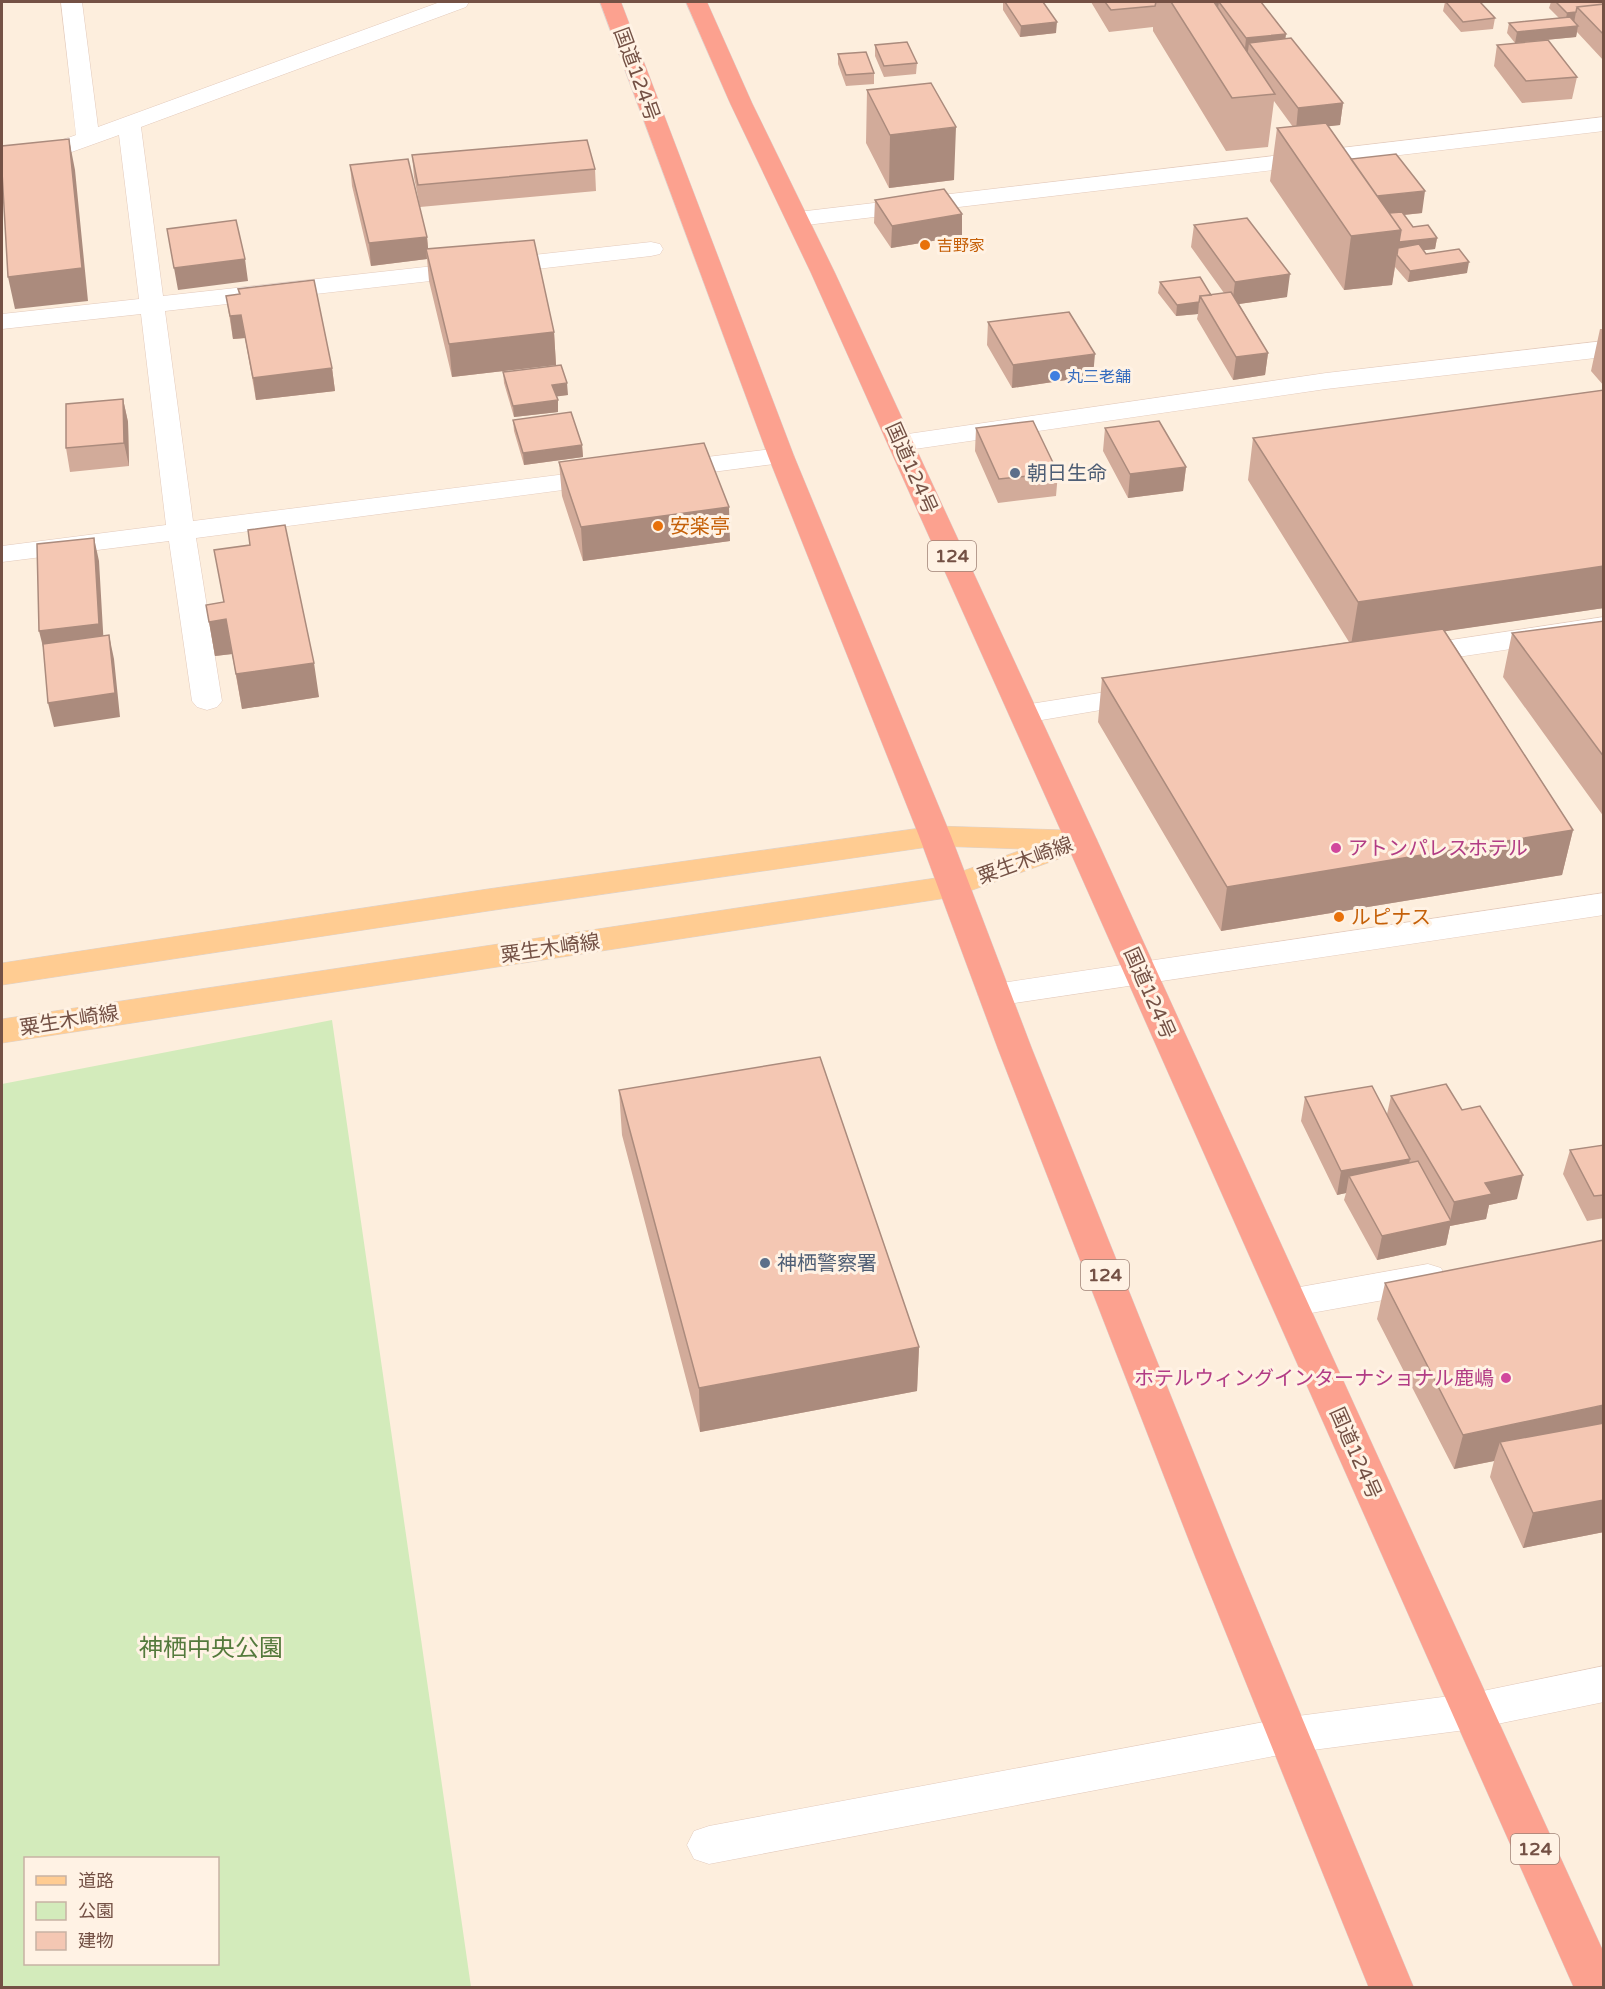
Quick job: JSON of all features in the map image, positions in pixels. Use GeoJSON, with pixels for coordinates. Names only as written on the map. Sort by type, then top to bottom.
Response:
{"type":"FeatureCollection","features":[{"type":"Feature","properties":{"kind":"highway","name":"国道124号"},"geometry":{"type":"LineString","coordinates":[[610,2],[781,456],[935,836],[994,995],[1215,1556],[1392,1988]]}},
{"type":"Feature","properties":{"kind":"highway","name":"国道124号"},"geometry":{"type":"LineString","coordinates":[[696,2],[741,103],[798,219],[901,442],[1142,973],[1597,1988]]}},
{"type":"Feature","properties":{"kind":"main road","name":"粟生木崎線"},"geometry":{"type":"LineString","coordinates":[[2,974],[488,900],[935,836],[1081,840]]}},
{"type":"Feature","properties":{"kind":"main road","name":"粟生木崎線"},"geometry":{"type":"LineString","coordinates":[[2,1031],[953,886],[1081,840]]}},
{"type":"Feature","properties":{"kind":"street"},"geometry":{"type":"LineString","coordinates":[[71,2],[88,137]]}},
{"type":"Feature","properties":{"kind":"street"},"geometry":{"type":"LineString","coordinates":[[2,170],[458,2]]}},
{"type":"Feature","properties":{"kind":"street"},"geometry":{"type":"LineString","coordinates":[[129,123],[181,531],[207,701]]}},
{"type":"Feature","properties":{"kind":"street"},"geometry":{"type":"LineString","coordinates":[[798,219],[1604,124]]}},
{"type":"Feature","properties":{"kind":"street"},"geometry":{"type":"LineString","coordinates":[[2,322],[651,249]]}},
{"type":"Feature","properties":{"kind":"street"},"geometry":{"type":"LineString","coordinates":[[901,442],[1326,381],[1604,349]]}},
{"type":"Feature","properties":{"kind":"street"},"geometry":{"type":"LineString","coordinates":[[2,554],[781,456]]}},
{"type":"Feature","properties":{"kind":"street"},"geometry":{"type":"LineString","coordinates":[[1381,660],[1604,626]]}},
{"type":"Feature","properties":{"kind":"street"},"geometry":{"type":"LineString","coordinates":[[1024,714],[1171,691]]}},
{"type":"Feature","properties":{"kind":"street"},"geometry":{"type":"LineString","coordinates":[[994,995],[1604,904]]}},
{"type":"Feature","properties":{"kind":"street"},"geometry":{"type":"LineString","coordinates":[[1289,1303],[1463,1272]]}},
{"type":"Feature","properties":{"kind":"street"},"geometry":{"type":"LineString","coordinates":[[709,1845],[1290,1736],[1473,1711],[1604,1684]]}},
{"type":"Feature","properties":{"kind":"green space","name":"神栖中央公園"},"geometry":{"type":"Polygon","coordinates":[[[332,1020],[471,1987],[2,1987],[2,1084],[332,1020]]]}},
{"type":"Feature","properties":{"kind":"building"},"geometry":{"type":"Polygon","coordinates":[[[1005,2],[1043,2],[1057,22],[1021,26],[1005,2]]]}},
{"type":"Feature","properties":{"kind":"building"},"geometry":{"type":"Polygon","coordinates":[[[1105,2],[1156,2],[1155,6],[1111,10],[1105,2]]]}},
{"type":"Feature","properties":{"kind":"building"},"geometry":{"type":"Polygon","coordinates":[[[1171,2],[1214,2],[1275,94],[1232,98],[1171,2]]]}},
{"type":"Feature","properties":{"kind":"building"},"geometry":{"type":"Polygon","coordinates":[[[1219,2],[1261,2],[1286,34],[1246,38],[1219,2]]]}},
{"type":"Feature","properties":{"kind":"building"},"geometry":{"type":"Polygon","coordinates":[[[1446,2],[1480,2],[1495,18],[1463,22],[1446,2]]]}},
{"type":"Feature","properties":{"kind":"building"},"geometry":{"type":"Polygon","coordinates":[[[1556,2],[1604,2],[1604,4],[1577,7],[1576,12],[1567,13],[1556,2]]]}},
{"type":"Feature","properties":{"kind":"building"},"geometry":{"type":"Polygon","coordinates":[[[1604,4],[1604,35],[1577,7],[1604,4]]]}},
{"type":"Feature","properties":{"kind":"building"},"geometry":{"type":"Polygon","coordinates":[[[1570,17],[1578,26],[1517,32],[1509,23],[1570,17]]]}},
{"type":"Feature","properties":{"kind":"building"},"geometry":{"type":"Polygon","coordinates":[[[1291,38],[1343,103],[1298,108],[1249,43],[1291,38]]]}},
{"type":"Feature","properties":{"kind":"building"},"geometry":{"type":"Polygon","coordinates":[[[1548,40],[1577,77],[1526,81],[1497,45],[1548,40]]]}},
{"type":"Feature","properties":{"kind":"building"},"geometry":{"type":"Polygon","coordinates":[[[907,42],[917,63],[884,66],[875,45],[907,42]]]}},
{"type":"Feature","properties":{"kind":"building"},"geometry":{"type":"Polygon","coordinates":[[[866,52],[874,73],[846,75],[838,54],[866,52]]]}},
{"type":"Feature","properties":{"kind":"building"},"geometry":{"type":"Polygon","coordinates":[[[931,83],[956,127],[890,135],[867,90],[931,83]]]}},
{"type":"Feature","properties":{"kind":"building"},"geometry":{"type":"Polygon","coordinates":[[[1326,123],[1401,230],[1351,236],[1277,128],[1326,123]]]}},
{"type":"Feature","properties":{"kind":"building"},"geometry":{"type":"Polygon","coordinates":[[[69,139],[82,268],[8,277],[2,146],[69,139]]]}},
{"type":"Feature","properties":{"kind":"building"},"geometry":{"type":"Polygon","coordinates":[[[587,140],[595,169],[418,185],[412,155],[587,140]]]}},
{"type":"Feature","properties":{"kind":"building"},"geometry":{"type":"Polygon","coordinates":[[[1396,154],[1425,191],[1377,196],[1351,159],[1396,154]]]}},
{"type":"Feature","properties":{"kind":"building"},"geometry":{"type":"Polygon","coordinates":[[[408,159],[427,237],[369,243],[350,165],[408,159]]]}},
{"type":"Feature","properties":{"kind":"building"},"geometry":{"type":"Polygon","coordinates":[[[944,189],[962,214],[892,226],[875,200],[944,189]]]}},
{"type":"Feature","properties":{"kind":"building"},"geometry":{"type":"Polygon","coordinates":[[[1402,212],[1413,227],[1428,225],[1437,238],[1399,242],[1401,230],[1389,213],[1402,212]]]}},
{"type":"Feature","properties":{"kind":"building"},"geometry":{"type":"Polygon","coordinates":[[[1247,218],[1290,274],[1235,282],[1194,225],[1247,218]]]}},
{"type":"Feature","properties":{"kind":"building"},"geometry":{"type":"Polygon","coordinates":[[[236,220],[245,259],[174,268],[167,229],[236,220]]]}},
{"type":"Feature","properties":{"kind":"building"},"geometry":{"type":"Polygon","coordinates":[[[534,240],[554,332],[449,344],[426,249],[534,240]]]}},
{"type":"Feature","properties":{"kind":"building"},"geometry":{"type":"Polygon","coordinates":[[[1419,244],[1426,254],[1459,249],[1469,262],[1410,271],[1397,255],[1398,248],[1419,244]]]}},
{"type":"Feature","properties":{"kind":"building"},"geometry":{"type":"Polygon","coordinates":[[[1200,277],[1211,295],[1200,296],[1199,302],[1177,305],[1160,282],[1200,277]]]}},
{"type":"Feature","properties":{"kind":"building"},"geometry":{"type":"Polygon","coordinates":[[[314,280],[332,368],[253,378],[241,315],[230,316],[226,296],[240,294],[238,289],[314,280]]]}},
{"type":"Feature","properties":{"kind":"building"},"geometry":{"type":"Polygon","coordinates":[[[1231,292],[1268,353],[1236,357],[1200,296],[1231,292]]]}},
{"type":"Feature","properties":{"kind":"building"},"geometry":{"type":"Polygon","coordinates":[[[1069,312],[1095,354],[1013,365],[988,322],[1069,312]]]}},
{"type":"Feature","properties":{"kind":"building"},"geometry":{"type":"Polygon","coordinates":[[[561,365],[567,383],[552,385],[558,400],[513,406],[503,372],[561,365]]]}},
{"type":"Feature","properties":{"kind":"building"},"geometry":{"type":"Polygon","coordinates":[[[1604,390],[1604,566],[1358,602],[1253,438],[1604,390]]]}},
{"type":"Feature","properties":{"kind":"building"},"geometry":{"type":"Polygon","coordinates":[[[123,399],[124,443],[66,448],[66,404],[123,399]]]}},
{"type":"Feature","properties":{"kind":"building"},"geometry":{"type":"Polygon","coordinates":[[[571,412],[582,445],[523,453],[513,420],[571,412]]]}},
{"type":"Feature","properties":{"kind":"building"},"geometry":{"type":"Polygon","coordinates":[[[1033,421],[1058,473],[999,479],[976,428],[1033,421]]]}},
{"type":"Feature","properties":{"kind":"building"},"geometry":{"type":"Polygon","coordinates":[[[1159,421],[1186,467],[1130,474],[1105,428],[1159,421]]]}},
{"type":"Feature","properties":{"kind":"building"},"geometry":{"type":"Polygon","coordinates":[[[704,443],[729,507],[581,527],[559,462],[704,443]]]}},
{"type":"Feature","properties":{"kind":"building"},"geometry":{"type":"Polygon","coordinates":[[[285,525],[314,663],[236,674],[226,619],[209,622],[206,605],[224,602],[214,550],[250,545],[248,530],[285,525]]]}},
{"type":"Feature","properties":{"kind":"building"},"geometry":{"type":"Polygon","coordinates":[[[94,538],[99,624],[39,631],[37,544],[94,538]]]}},
{"type":"Feature","properties":{"kind":"building"},"geometry":{"type":"Polygon","coordinates":[[[1604,621],[1604,757],[1512,633],[1604,621]]]}},
{"type":"Feature","properties":{"kind":"building"},"geometry":{"type":"Polygon","coordinates":[[[1443,629],[1573,830],[1227,887],[1102,678],[1443,629]]]}},
{"type":"Feature","properties":{"kind":"building"},"geometry":{"type":"Polygon","coordinates":[[[109,635],[115,693],[48,703],[43,644],[109,635]]]}},
{"type":"Feature","properties":{"kind":"building","name":"神栖警察署"},"geometry":{"type":"Polygon","coordinates":[[[820,1057],[919,1347],[699,1388],[619,1090],[820,1057]]]}},
{"type":"Feature","properties":{"kind":"building"},"geometry":{"type":"Polygon","coordinates":[[[1446,1084],[1462,1110],[1480,1106],[1523,1175],[1485,1183],[1492,1194],[1454,1202],[1391,1096],[1446,1084]]]}},
{"type":"Feature","properties":{"kind":"building"},"geometry":{"type":"Polygon","coordinates":[[[1372,1086],[1410,1159],[1341,1171],[1305,1097],[1372,1086]]]}},
{"type":"Feature","properties":{"kind":"building"},"geometry":{"type":"Polygon","coordinates":[[[1604,1145],[1604,1195],[1594,1196],[1570,1150],[1604,1145]]]}},
{"type":"Feature","properties":{"kind":"building"},"geometry":{"type":"Polygon","coordinates":[[[1418,1161],[1451,1221],[1382,1236],[1349,1176],[1418,1161]]]}},
{"type":"Feature","properties":{"kind":"building","name":"ホテルウィングインターナショナル鹿嶋"},"geometry":{"type":"Polygon","coordinates":[[[1604,1240],[1604,1405],[1463,1435],[1385,1283],[1604,1240]]]}},
{"type":"Feature","properties":{"kind":"building"},"geometry":{"type":"Polygon","coordinates":[[[1604,1423],[1604,1500],[1533,1513],[1500,1442],[1604,1423]]]}},
{"type":"Feature","properties":{"kind":"place","name":"吉野家"},"geometry":{"type":"Point","coordinates":[925,245]}},
{"type":"Feature","properties":{"kind":"place","name":"丸三老舗"},"geometry":{"type":"Point","coordinates":[1055,376]}},
{"type":"Feature","properties":{"kind":"place","name":"朝日生命"},"geometry":{"type":"Point","coordinates":[1015,473]}},
{"type":"Feature","properties":{"kind":"place","name":"安楽亭"},"geometry":{"type":"Point","coordinates":[658,526]}},
{"type":"Feature","properties":{"kind":"place","name":"アトンパレスホテル"},"geometry":{"type":"Point","coordinates":[1336,848]}},
{"type":"Feature","properties":{"kind":"place","name":"ルピナス"},"geometry":{"type":"Point","coordinates":[1339,917]}},
{"type":"Feature","properties":{"kind":"place","name":"神栖警察署"},"geometry":{"type":"Point","coordinates":[765,1263]}},
{"type":"Feature","properties":{"kind":"place","name":"ホテルウィングインターナショナル鹿嶋"},"geometry":{"type":"Point","coordinates":[1506,1378]}}]}
